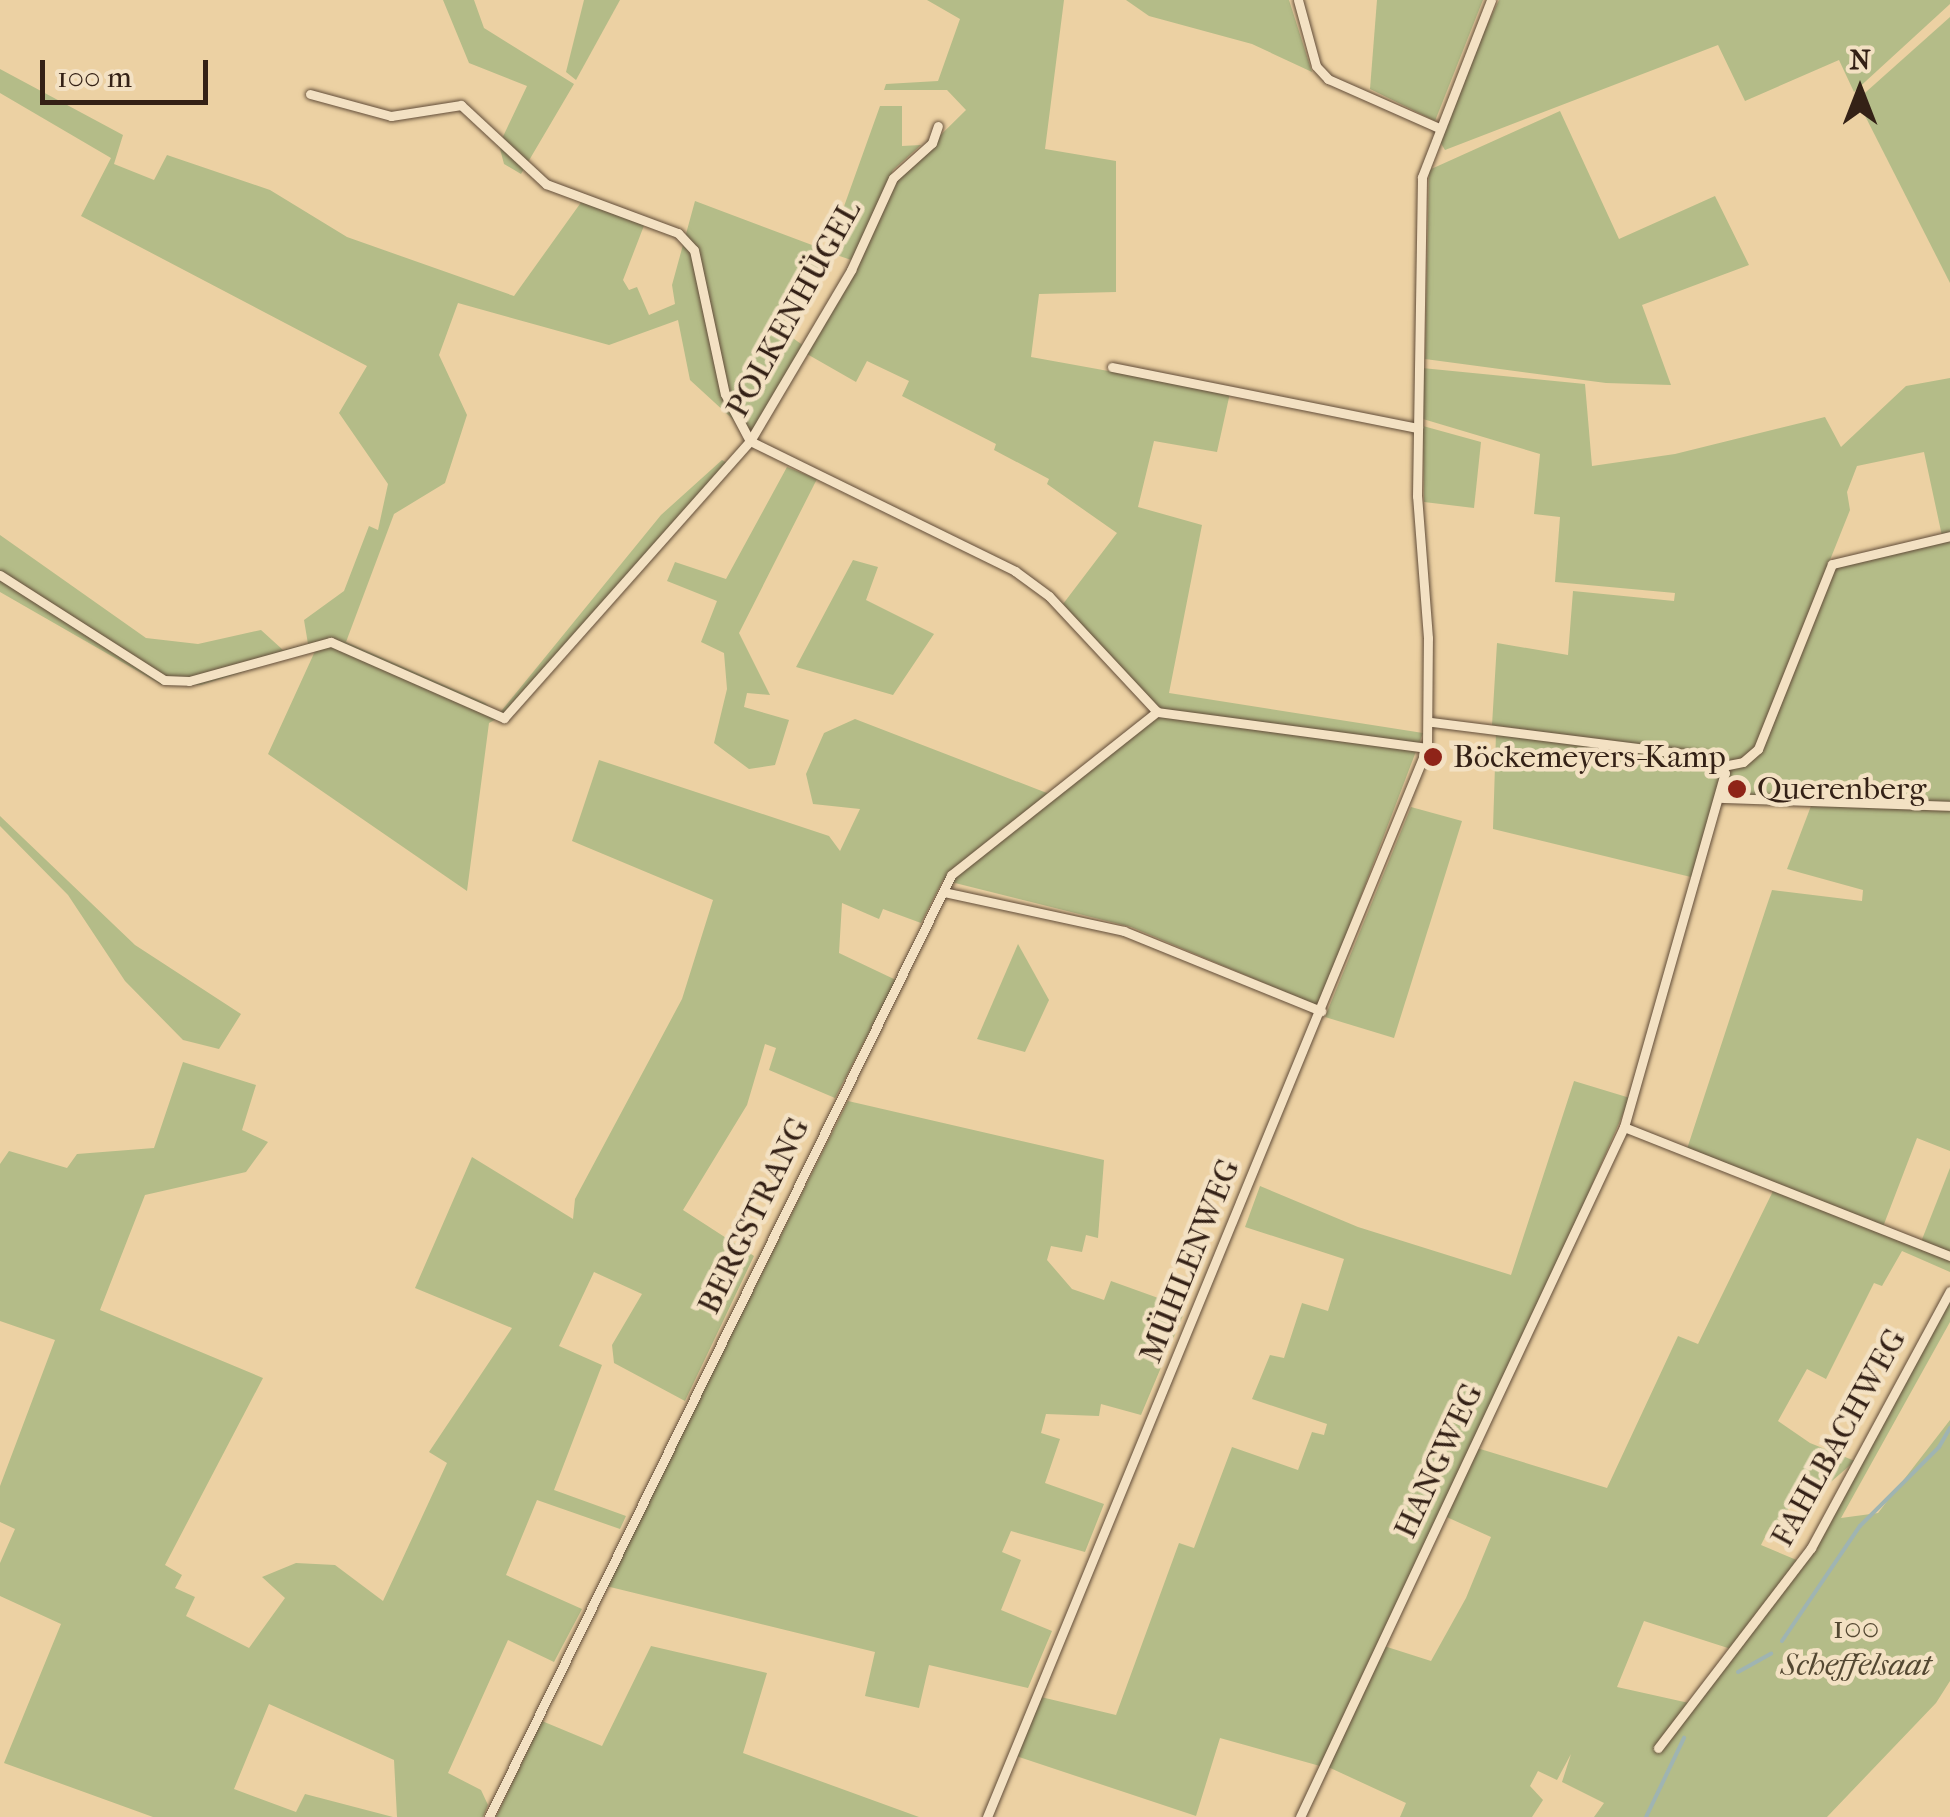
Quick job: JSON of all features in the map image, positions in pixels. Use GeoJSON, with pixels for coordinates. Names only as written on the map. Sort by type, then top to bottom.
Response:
{"type":"FeatureCollection","features":[{"type":"Feature","properties":{"kind":"street"},"geometry":{"type":"LineString","coordinates":[[1298,0],[1316,66],[1328,79],[1438,128]]}},
{"type":"Feature","properties":{"kind":"street","name":"MÜHLENWEG"},"geometry":{"type":"LineString","coordinates":[[987,1817],[1428,748],[1432,722],[1418,428],[1420,202],[1438,128],[1491,0]]}},
{"type":"Feature","properties":{"kind":"street","name":"POLKENHÜGEL"},"geometry":{"type":"LineString","coordinates":[[310,94],[391,116],[461,105],[546,184],[678,234],[694,250],[725,394],[750,441]]}},
{"type":"Feature","properties":{"kind":"street","name":"POLKENHÜGEL"},"geometry":{"type":"LineString","coordinates":[[750,441],[851,270],[893,178],[932,143],[938,126]]}},
{"type":"Feature","properties":{"kind":"street"},"geometry":{"type":"LineString","coordinates":[[1112,367],[1418,428]]}},
{"type":"Feature","properties":{"kind":"street"},"geometry":{"type":"LineString","coordinates":[[0,576],[164,680],[189,681],[331,642],[504,718],[750,441],[1015,571],[1049,596],[1157,712],[1428,748]]}},
{"type":"Feature","properties":{"kind":"street"},"geometry":{"type":"LineString","coordinates":[[1432,722],[1709,757],[1723,766],[1744,762],[1758,748],[1832,564],[1950,536]]}},
{"type":"Feature","properties":{"kind":"street","name":"BERGSTRANG"},"geometry":{"type":"LineString","coordinates":[[490,1817],[962,861],[1157,712]]}},
{"type":"Feature","properties":{"kind":"street","name":"HANGWEG"},"geometry":{"type":"LineString","coordinates":[[1300,1817],[1624,1127],[1722,798],[1723,766]]}},
{"type":"Feature","properties":{"kind":"street"},"geometry":{"type":"LineString","coordinates":[[1722,798],[1950,806]]}},
{"type":"Feature","properties":{"kind":"street"},"geometry":{"type":"LineString","coordinates":[[944,892],[1124,931],[1320,1011]]}},
{"type":"Feature","properties":{"kind":"street"},"geometry":{"type":"LineString","coordinates":[[1624,1127],[1950,1256]]}},
{"type":"Feature","properties":{"kind":"street","name":"FAHLBACHWEG"},"geometry":{"type":"LineString","coordinates":[[1658,1748],[1812,1548],[1950,1291]]}},
{"type":"Feature","properties":{"kind":"green space"},"geometry":{"type":"Polygon","coordinates":[[[443,0],[474,0],[484,28],[574,84],[521,174],[504,164],[499,145],[527,86],[469,63],[443,0]]]}},
{"type":"Feature","properties":{"kind":"green space"},"geometry":{"type":"Polygon","coordinates":[[[584,0],[620,0],[576,80],[566,72],[584,0]]]}},
{"type":"Feature","properties":{"kind":"green space"},"geometry":{"type":"Polygon","coordinates":[[[927,0],[1064,0],[1045,149],[1116,161],[1116,292],[1039,294],[1031,357],[1230,393],[1217,452],[1154,441],[1138,507],[1202,525],[1169,693],[1423,733],[1319,1006],[1131,927],[943,880],[921,923],[883,909],[879,919],[842,903],[839,953],[896,980],[835,1098],[769,1070],[776,1048],[765,1044],[747,1105],[683,1210],[754,1256],[685,1401],[614,1363],[612,1345],[642,1294],[594,1272],[559,1346],[602,1365],[554,1490],[626,1516],[620,1529],[537,1500],[506,1575],[582,1609],[554,1662],[508,1640],[448,1773],[481,1790],[488,1805],[483,1817],[397,1817],[394,1760],[269,1704],[234,1789],[296,1812],[305,1794],[393,1817],[153,1817],[4,1763],[61,1624],[0,1596],[0,1563],[15,1529],[0,1522],[0,1486],[55,1340],[0,1321],[0,1164],[9,1151],[67,1168],[77,1154],[154,1148],[183,1062],[256,1085],[242,1130],[268,1142],[246,1172],[145,1195],[100,1310],[263,1378],[165,1565],[182,1575],[175,1588],[195,1597],[186,1616],[249,1648],[285,1598],[262,1577],[296,1563],[335,1565],[383,1601],[447,1463],[429,1452],[512,1328],[415,1288],[472,1157],[573,1219],[575,1199],[682,999],[713,900],[572,841],[599,760],[829,836],[840,851],[860,809],[813,804],[806,774],[824,733],[855,719],[1052,795],[1156,707],[1063,604],[1117,533],[1047,484],[1049,479],[994,450],[996,444],[902,396],[909,381],[867,361],[856,382],[807,354],[857,262],[828,252],[780,329],[804,346],[750,435],[690,380],[678,320],[609,345],[458,303],[439,355],[467,415],[445,483],[394,514],[346,642],[485,703],[498,715],[661,515],[722,460],[727,463],[504,715],[489,723],[467,891],[268,754],[316,649],[201,685],[162,685],[0,592],[0,535],[146,638],[198,644],[261,630],[283,650],[308,644],[304,620],[344,591],[369,526],[378,530],[388,484],[339,413],[367,366],[81,216],[111,158],[0,93],[0,69],[123,135],[114,164],[154,180],[167,155],[270,190],[347,237],[514,296],[582,201],[645,223],[623,280],[629,290],[637,287],[649,315],[675,304],[672,285],[695,201],[828,251],[880,106],[902,106],[902,146],[921,145],[893,170],[864,237],[895,180],[966,110],[947,90],[884,90],[886,84],[938,81],[960,19],[927,0]]]}},
{"type":"Feature","properties":{"kind":"green space"},"geometry":{"type":"Polygon","coordinates":[[[1126,0],[1289,0],[1312,72],[1252,44],[1149,16],[1126,0]]]}},
{"type":"Feature","properties":{"kind":"green space"},"geometry":{"type":"Polygon","coordinates":[[[1377,0],[1483,0],[1435,121],[1370,89],[1377,0]]]}},
{"type":"Feature","properties":{"kind":"green space"},"geometry":{"type":"Polygon","coordinates":[[[1499,0],[1950,0],[1950,4],[1854,92],[1839,60],[1745,101],[1718,45],[1445,150],[1439,140],[1447,109],[1499,0]]]}},
{"type":"Feature","properties":{"kind":"green space"},"geometry":{"type":"Polygon","coordinates":[[[1950,17],[1950,283],[1857,100],[1950,17]]]}},
{"type":"Feature","properties":{"kind":"green space"},"geometry":{"type":"Polygon","coordinates":[[[1560,111],[1619,239],[1715,196],[1749,265],[1642,305],[1671,385],[1606,383],[1425,359],[1429,170],[1560,111]]]}},
{"type":"Feature","properties":{"kind":"green space"},"geometry":{"type":"Polygon","coordinates":[[[1422,368],[1585,384],[1592,466],[1675,454],[1825,417],[1841,447],[1906,386],[1950,378],[1950,534],[1942,536],[1924,452],[1857,466],[1847,492],[1850,510],[1752,755],[1723,765],[1709,755],[1492,725],[1497,643],[1568,655],[1573,591],[1674,601],[1675,593],[1555,582],[1560,517],[1534,514],[1540,454],[1423,419],[1422,368]]]}},
{"type":"Feature","properties":{"kind":"green space"},"geometry":{"type":"Polygon","coordinates":[[[1423,426],[1481,442],[1474,508],[1424,502],[1423,426]]]}},
{"type":"Feature","properties":{"kind":"green space"},"geometry":{"type":"Polygon","coordinates":[[[787,467],[817,479],[739,633],[770,695],[747,693],[744,707],[789,720],[775,765],[749,769],[714,743],[727,689],[724,653],[701,642],[717,601],[667,581],[675,562],[726,579],[787,467]]]}},
{"type":"Feature","properties":{"kind":"green space"},"geometry":{"type":"Polygon","coordinates":[[[1950,540],[1950,802],[1728,796],[1729,768],[1756,756],[1833,569],[1950,540]]]}},
{"type":"Feature","properties":{"kind":"green space"},"geometry":{"type":"Polygon","coordinates":[[[853,560],[878,567],[866,600],[934,634],[893,695],[796,667],[853,560]]]}},
{"type":"Feature","properties":{"kind":"green space"},"geometry":{"type":"Polygon","coordinates":[[[1496,734],[1709,759],[1721,774],[1695,878],[1493,829],[1496,734]]]}},
{"type":"Feature","properties":{"kind":"green space","name":"100 Scheffelsaat"},"geometry":{"type":"Polygon","coordinates":[[[1811,806],[1950,811],[1950,1151],[1917,1138],[1881,1232],[1950,1258],[1950,1272],[1902,1251],[1882,1286],[1874,1283],[1826,1379],[1807,1369],[1778,1421],[1810,1443],[1855,1461],[1810,1500],[1795,1493],[1779,1530],[1770,1527],[1761,1545],[1799,1561],[1731,1649],[1644,1621],[1617,1687],[1689,1703],[1813,1549],[1950,1294],[1950,1322],[1841,1518],[1878,1513],[1950,1420],[1950,1681],[1936,1703],[1827,1817],[1594,1817],[1604,1803],[1562,1782],[1571,1754],[1557,1780],[1538,1771],[1530,1786],[1543,1800],[1532,1817],[1400,1817],[1406,1803],[1326,1766],[1384,1646],[1431,1661],[1466,1598],[1491,1537],[1440,1514],[1320,1766],[1220,1738],[1196,1816],[1016,1756],[1041,1697],[1116,1715],[1179,1543],[1194,1548],[1232,1447],[1298,1470],[1312,1432],[1324,1435],[1327,1424],[1252,1399],[1270,1355],[1284,1358],[1302,1303],[1328,1311],[1344,1259],[1245,1227],[1260,1186],[1358,1227],[1511,1275],[1574,1081],[1630,1098],[1477,1448],[1607,1488],[1678,1336],[1698,1344],[1774,1189],[1687,1149],[1772,890],[1862,901],[1863,890],[1787,869],[1811,806]]]}},
{"type":"Feature","properties":{"kind":"green space"},"geometry":{"type":"Polygon","coordinates":[[[1411,807],[1462,821],[1394,1038],[1325,1017],[1411,807]]]}},
{"type":"Feature","properties":{"kind":"green space"},"geometry":{"type":"Polygon","coordinates":[[[0,816],[135,945],[241,1014],[219,1049],[183,1040],[125,981],[68,895],[0,826],[0,816]]]}},
{"type":"Feature","properties":{"kind":"green space"},"geometry":{"type":"Polygon","coordinates":[[[1018,944],[1049,1000],[1025,1052],[977,1039],[1018,944]]]}},
{"type":"Feature","properties":{"kind":"green space"},"geometry":{"type":"Polygon","coordinates":[[[848,1101],[1104,1160],[1098,1238],[1086,1235],[1082,1252],[1051,1246],[1047,1260],[1072,1289],[1104,1300],[1111,1281],[1186,1308],[1141,1415],[1101,1404],[1099,1416],[1046,1414],[1041,1433],[1060,1439],[1045,1483],[1104,1504],[1085,1552],[1011,1531],[1002,1552],[1021,1560],[1001,1610],[1052,1631],[1028,1688],[929,1665],[919,1708],[865,1696],[875,1652],[606,1586],[848,1101]]]}},
{"type":"Feature","properties":{"kind":"green space"},"geometry":{"type":"Polygon","coordinates":[[[1950,1168],[1950,1253],[1921,1242],[1950,1168]]]}},
{"type":"Feature","properties":{"kind":"green space"},"geometry":{"type":"Polygon","coordinates":[[[651,1646],[767,1673],[743,1753],[919,1817],[496,1817],[542,1721],[602,1746],[651,1646]]]}},
{"type":"Feature","properties":{"kind":"waterway"},"geometry":{"type":"LineString","coordinates":[[1782,1641],[1860,1526],[1939,1447],[1950,1428]]}},
{"type":"Feature","properties":{"kind":"waterway"},"geometry":{"type":"LineString","coordinates":[[1738,1672],[1771,1654]]}},
{"type":"Feature","properties":{"kind":"waterway"},"geometry":{"type":"LineString","coordinates":[[1646,1817],[1684,1738]]}},
{"type":"Feature","properties":{"kind":"place","name":"Böckemeyers-Kamp"},"geometry":{"type":"Point","coordinates":[1433,757]}},
{"type":"Feature","properties":{"kind":"place","name":"Querenberg"},"geometry":{"type":"Point","coordinates":[1737,789]}}]}
